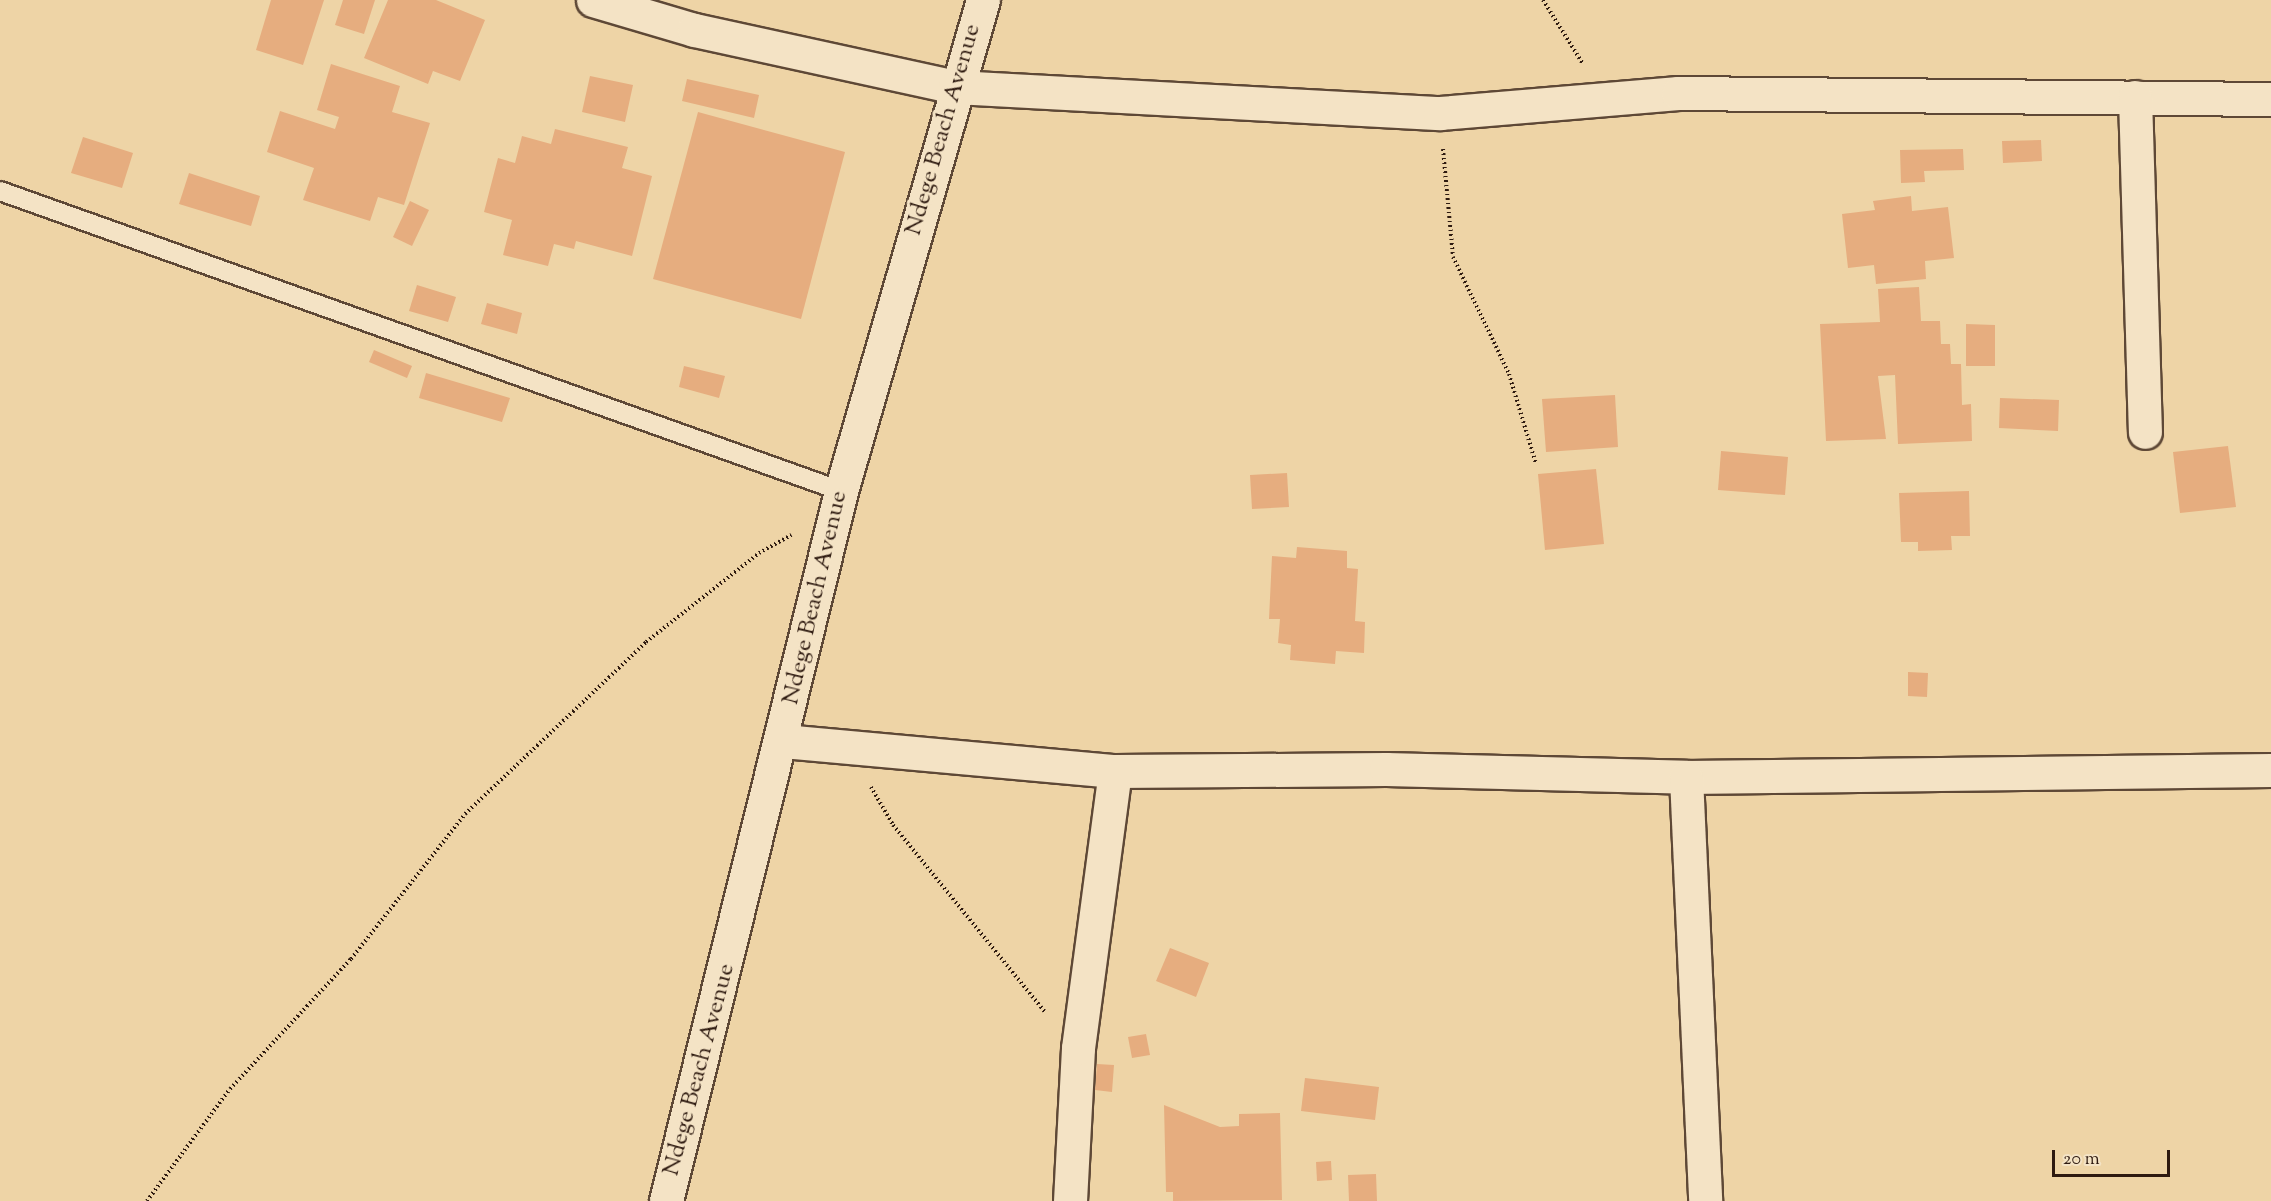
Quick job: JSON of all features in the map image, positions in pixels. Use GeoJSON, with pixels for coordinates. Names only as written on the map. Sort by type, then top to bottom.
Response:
{"type":"FeatureCollection","features":[{"type":"Feature","properties":{"kind":"street"},"geometry":{"type":"LineString","coordinates":[[593,0],[694,30],[954,87],[1440,112],[1602,95],[2271,99]]}},
{"type":"Feature","properties":{"kind":"street","name":"Ndege Beach Avenue"},"geometry":{"type":"LineString","coordinates":[[666,1201],[783,741],[838,503],[954,87],[983,0]]}},
{"type":"Feature","properties":{"kind":"street"},"geometry":{"type":"LineString","coordinates":[[2135,97],[2145,432]]}},
{"type":"Feature","properties":{"kind":"street"},"geometry":{"type":"LineString","coordinates":[[783,741],[850,750],[1116,771],[1386,769],[1686,777],[2271,770]]}},
{"type":"Feature","properties":{"kind":"street"},"geometry":{"type":"LineString","coordinates":[[1070,1201],[1078,1048],[1116,771]]}},
{"type":"Feature","properties":{"kind":"street"},"geometry":{"type":"LineString","coordinates":[[1686,777],[1705,1201]]}},
{"type":"Feature","properties":{"kind":"lane"},"geometry":{"type":"LineString","coordinates":[[0,191],[838,503]]}},
{"type":"Feature","properties":{"kind":"path"},"geometry":{"type":"LineString","coordinates":[[1543,0],[1602,95]]}},
{"type":"Feature","properties":{"kind":"path"},"geometry":{"type":"LineString","coordinates":[[1440,112],[1453,257],[1506,366],[1536,464]]}},
{"type":"Feature","properties":{"kind":"path"},"geometry":{"type":"LineString","coordinates":[[147,1201],[230,1089],[351,959],[465,814],[646,642],[759,553],[838,503]]}},
{"type":"Feature","properties":{"kind":"path"},"geometry":{"type":"LineString","coordinates":[[850,750],[893,825],[1011,976],[1078,1048]]}},
{"type":"Feature","properties":{"kind":"building"},"geometry":{"type":"Polygon","coordinates":[[[271,0],[324,0],[303,65],[256,50],[271,0]]]}},
{"type":"Feature","properties":{"kind":"building"},"geometry":{"type":"Polygon","coordinates":[[[343,0],[375,0],[364,34],[335,25],[343,0]]]}},
{"type":"Feature","properties":{"kind":"building"},"geometry":{"type":"Polygon","coordinates":[[[388,0],[436,0],[485,20],[460,81],[433,71],[428,84],[364,58],[388,0]]]}},
{"type":"Feature","properties":{"kind":"building"},"geometry":{"type":"Polygon","coordinates":[[[331,64],[400,86],[392,112],[430,123],[404,205],[378,197],[370,221],[303,200],[314,168],[267,152],[280,111],[335,129],[339,117],[317,110],[331,64]]]}},
{"type":"Feature","properties":{"kind":"building"},"geometry":{"type":"Polygon","coordinates":[[[590,76],[633,85],[625,122],[582,112],[590,76]]]}},
{"type":"Feature","properties":{"kind":"building"},"geometry":{"type":"Polygon","coordinates":[[[687,79],[759,95],[754,118],[682,101],[687,79]]]}},
{"type":"Feature","properties":{"kind":"building"},"geometry":{"type":"Polygon","coordinates":[[[698,112],[845,152],[801,319],[653,279],[698,112]]]}},
{"type":"Feature","properties":{"kind":"building"},"geometry":{"type":"Polygon","coordinates":[[[555,129],[628,147],[622,168],[652,176],[632,256],[576,241],[574,249],[554,244],[548,266],[503,255],[512,220],[484,212],[498,158],[515,163],[522,136],[551,144],[555,129]]]}},
{"type":"Feature","properties":{"kind":"building"},"geometry":{"type":"Polygon","coordinates":[[[83,137],[133,153],[122,188],[71,173],[83,137]]]}},
{"type":"Feature","properties":{"kind":"building"},"geometry":{"type":"Polygon","coordinates":[[[2041,140],[2042,161],[2003,163],[2002,141],[2041,140]]]}},
{"type":"Feature","properties":{"kind":"building"},"geometry":{"type":"Polygon","coordinates":[[[1963,149],[1964,170],[1924,171],[1925,182],[1901,183],[1900,150],[1963,149]]]}},
{"type":"Feature","properties":{"kind":"building"},"geometry":{"type":"Polygon","coordinates":[[[189,173],[260,196],[251,226],[179,204],[189,173]]]}},
{"type":"Feature","properties":{"kind":"building"},"geometry":{"type":"Polygon","coordinates":[[[1911,196],[1912,211],[1948,207],[1954,258],[1925,261],[1926,279],[1876,284],[1874,265],[1848,268],[1842,214],[1875,210],[1873,201],[1911,196]]]}},
{"type":"Feature","properties":{"kind":"building"},"geometry":{"type":"Polygon","coordinates":[[[410,201],[429,210],[412,246],[393,237],[410,201]]]}},
{"type":"Feature","properties":{"kind":"building"},"geometry":{"type":"Polygon","coordinates":[[[417,285],[456,297],[448,322],[409,311],[417,285]]]}},
{"type":"Feature","properties":{"kind":"building"},"geometry":{"type":"Polygon","coordinates":[[[1919,287],[1921,321],[1940,321],[1941,344],[1950,344],[1951,364],[1961,364],[1962,405],[1971,404],[1972,441],[1898,444],[1895,375],[1878,376],[1886,439],[1826,441],[1820,324],[1880,322],[1878,289],[1919,287]]]}},
{"type":"Feature","properties":{"kind":"building"},"geometry":{"type":"Polygon","coordinates":[[[487,303],[522,313],[517,334],[481,324],[487,303]]]}},
{"type":"Feature","properties":{"kind":"building"},"geometry":{"type":"Polygon","coordinates":[[[1966,324],[1995,325],[1995,366],[1966,366],[1966,324]]]}},
{"type":"Feature","properties":{"kind":"building"},"geometry":{"type":"Polygon","coordinates":[[[374,350],[412,366],[407,378],[369,362],[374,350]]]}},
{"type":"Feature","properties":{"kind":"building"},"geometry":{"type":"Polygon","coordinates":[[[684,366],[725,376],[719,398],[679,387],[684,366]]]}},
{"type":"Feature","properties":{"kind":"building"},"geometry":{"type":"Polygon","coordinates":[[[426,373],[510,398],[502,422],[419,398],[426,373]]]}},
{"type":"Feature","properties":{"kind":"building"},"geometry":{"type":"Polygon","coordinates":[[[1615,395],[1618,447],[1546,452],[1542,399],[1615,395]]]}},
{"type":"Feature","properties":{"kind":"building"},"geometry":{"type":"Polygon","coordinates":[[[2000,398],[2059,400],[2058,431],[1999,428],[2000,398]]]}},
{"type":"Feature","properties":{"kind":"building"},"geometry":{"type":"Polygon","coordinates":[[[2228,446],[2236,507],[2180,513],[2173,452],[2228,446]]]}},
{"type":"Feature","properties":{"kind":"building"},"geometry":{"type":"Polygon","coordinates":[[[1721,451],[1788,457],[1785,495],[1718,490],[1721,451]]]}},
{"type":"Feature","properties":{"kind":"building"},"geometry":{"type":"Polygon","coordinates":[[[1596,469],[1604,544],[1545,550],[1538,474],[1596,469]]]}},
{"type":"Feature","properties":{"kind":"building"},"geometry":{"type":"Polygon","coordinates":[[[1287,473],[1289,507],[1252,509],[1250,475],[1287,473]]]}},
{"type":"Feature","properties":{"kind":"building"},"geometry":{"type":"Polygon","coordinates":[[[1969,491],[1970,536],[1951,536],[1952,550],[1918,551],[1918,542],[1901,542],[1899,493],[1969,491]]]}},
{"type":"Feature","properties":{"kind":"building"},"geometry":{"type":"Polygon","coordinates":[[[1297,547],[1347,551],[1347,568],[1358,569],[1355,621],[1365,622],[1364,653],[1336,651],[1335,664],[1290,660],[1291,645],[1278,643],[1280,619],[1269,619],[1272,556],[1296,558],[1297,547]]]}},
{"type":"Feature","properties":{"kind":"building"},"geometry":{"type":"Polygon","coordinates":[[[1908,672],[1928,673],[1927,697],[1908,696],[1908,672]]]}},
{"type":"Feature","properties":{"kind":"building"},"geometry":{"type":"Polygon","coordinates":[[[1170,948],[1209,963],[1196,997],[1156,981],[1170,948]]]}},
{"type":"Feature","properties":{"kind":"building"},"geometry":{"type":"Polygon","coordinates":[[[1146,1034],[1150,1055],[1132,1058],[1128,1037],[1146,1034]]]}},
{"type":"Feature","properties":{"kind":"building"},"geometry":{"type":"Polygon","coordinates":[[[1097,1064],[1114,1065],[1112,1092],[1095,1090],[1097,1064]]]}},
{"type":"Feature","properties":{"kind":"building"},"geometry":{"type":"Polygon","coordinates":[[[1305,1078],[1379,1087],[1375,1120],[1301,1111],[1305,1078]]]}},
{"type":"Feature","properties":{"kind":"building"},"geometry":{"type":"Polygon","coordinates":[[[1164,1105],[1220,1127],[1239,1126],[1239,1114],[1280,1113],[1282,1200],[1173,1201],[1173,1192],[1166,1192],[1164,1105]]]}},
{"type":"Feature","properties":{"kind":"building"},"geometry":{"type":"Polygon","coordinates":[[[1331,1161],[1332,1180],[1317,1181],[1316,1162],[1331,1161]]]}},
{"type":"Feature","properties":{"kind":"building"},"geometry":{"type":"Polygon","coordinates":[[[1376,1174],[1377,1201],[1349,1201],[1348,1175],[1376,1174]]]}}]}
